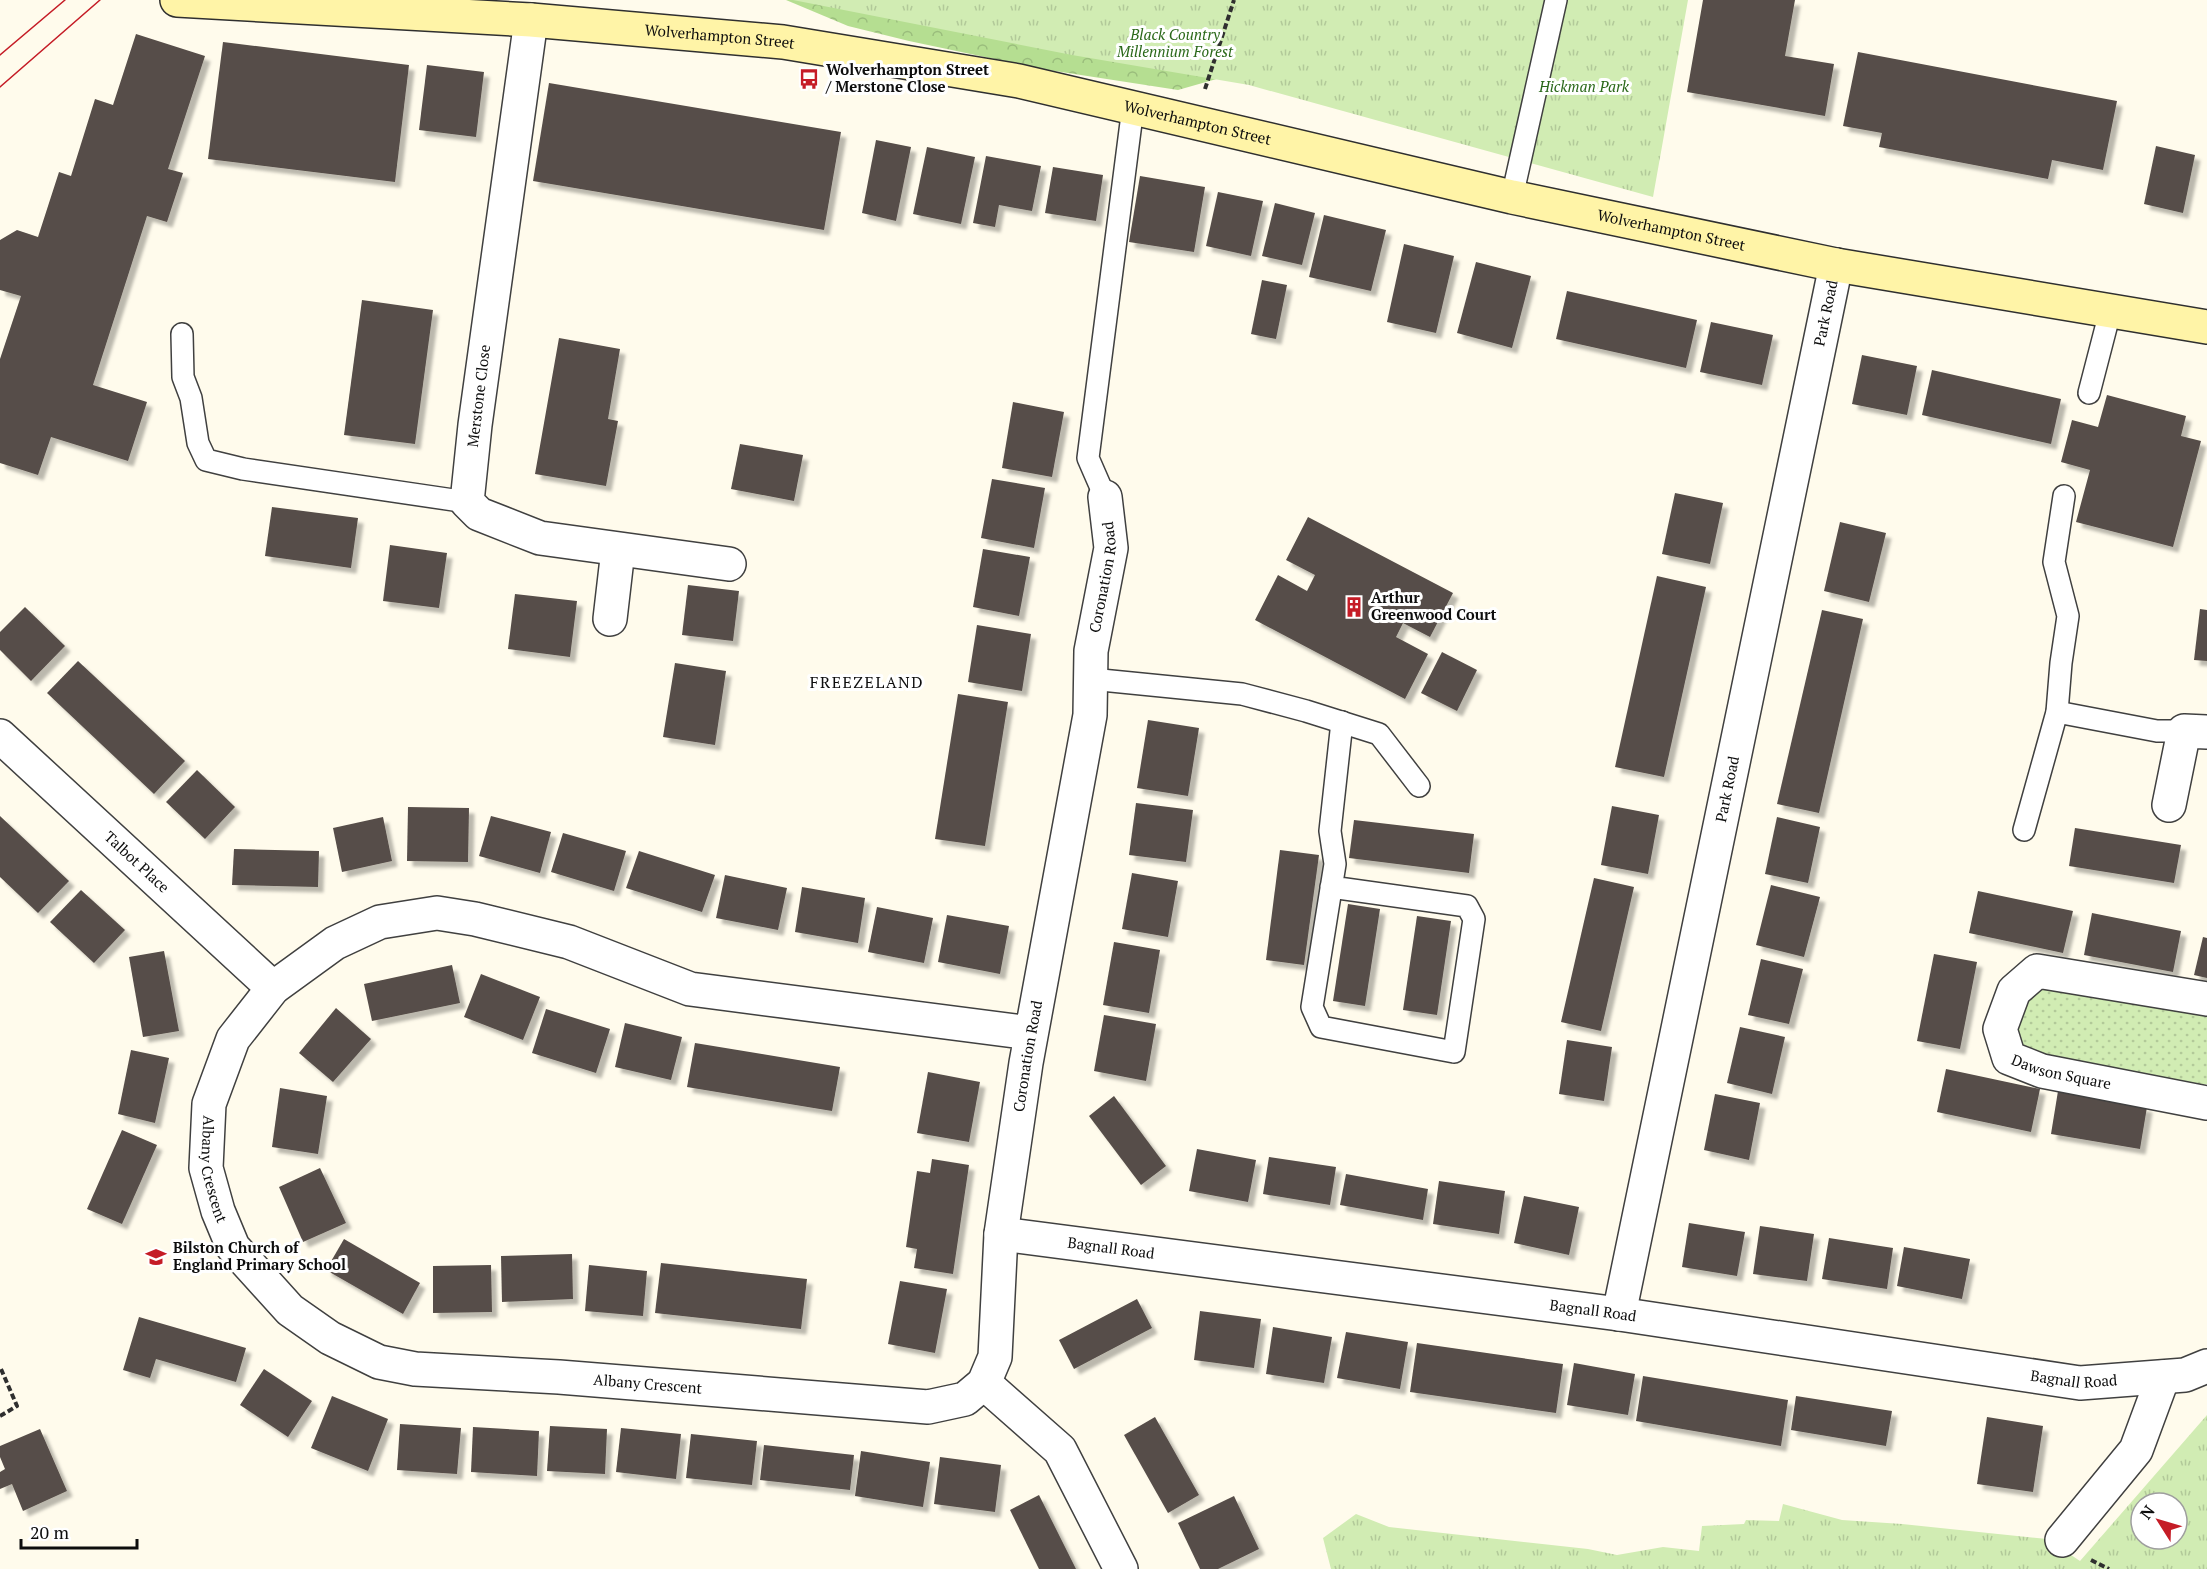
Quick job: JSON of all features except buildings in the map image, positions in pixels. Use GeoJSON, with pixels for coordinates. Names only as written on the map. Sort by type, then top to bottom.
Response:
{"type":"FeatureCollection","features":[{"type":"Feature","properties":{"kind":"main road","name":"Wolverhampton Street"},"geometry":{"type":"LineString","coordinates":[[177,0],[242,4],[445,8],[531,20],[783,42],[1019,81],[1512,197],[1836,265],[2207,327]]}},
{"type":"Feature","properties":{"kind":"street","name":"Merstone Close"},"geometry":{"type":"LineString","coordinates":[[467,502],[475,425],[531,20]]}},
{"type":"Feature","properties":{"kind":"street","name":"Park Road"},"geometry":{"type":"LineString","coordinates":[[1619,1314],[1836,265]]}},
{"type":"Feature","properties":{"kind":"street","name":"Coronation Road"},"geometry":{"type":"LineString","coordinates":[[984,1383],[995,1357],[1001,1234],[1031,1034],[1090,715],[1091,651],[1111,548],[1105,497]]}},
{"type":"Feature","properties":{"kind":"street"},"geometry":{"type":"LineString","coordinates":[[467,502],[479,514],[540,538],[729,564]]}},
{"type":"Feature","properties":{"kind":"street"},"geometry":{"type":"LineString","coordinates":[[610,619],[618,550]]}},
{"type":"Feature","properties":{"kind":"street"},"geometry":{"type":"LineString","coordinates":[[2169,805],[2195,732]]}},
{"type":"Feature","properties":{"kind":"street","name":"Talbot Place"},"geometry":{"type":"LineString","coordinates":[[0,736],[273,987]]}},
{"type":"Feature","properties":{"kind":"street","name":"Albany Crescent"},"geometry":{"type":"LineString","coordinates":[[984,1383],[965,1399],[928,1407],[559,1377],[415,1369],[379,1362],[330,1338],[290,1310],[233,1247],[218,1211],[206,1168],[209,1104],[233,1039],[273,987],[335,943],[380,922],[437,913],[475,919],[569,942],[690,989],[1031,1034]]}},
{"type":"Feature","properties":{"kind":"street","name":"Dawson Square"},"geometry":{"type":"LineString","coordinates":[[2207,999],[2037,971],[2014,991],[2000,1029],[2009,1058],[2042,1071],[2207,1103]]}},
{"type":"Feature","properties":{"kind":"street","name":"Bagnall Road"},"geometry":{"type":"LineString","coordinates":[[1001,1234],[1619,1314],[2080,1383],[2185,1373]]}},
{"type":"Feature","properties":{"kind":"street"},"geometry":{"type":"LineString","coordinates":[[2062,1540],[2136,1450],[2185,1373]]}},
{"type":"Feature","properties":{"kind":"street"},"geometry":{"type":"LineString","coordinates":[[984,1383],[1060,1450],[1121,1569]]}},
{"type":"Feature","properties":{"kind":"lane"},"geometry":{"type":"LineString","coordinates":[[1512,197],[1556,0]]}},
{"type":"Feature","properties":{"kind":"lane"},"geometry":{"type":"LineString","coordinates":[[1105,497],[1088,458],[1133,107]]}},
{"type":"Feature","properties":{"kind":"lane"},"geometry":{"type":"LineString","coordinates":[[2090,393],[2110,312]]}},
{"type":"Feature","properties":{"kind":"lane"},"geometry":{"type":"LineString","coordinates":[[182,334],[183,377],[191,398],[198,443],[206,460],[243,469],[467,502]]}},
{"type":"Feature","properties":{"kind":"lane"},"geometry":{"type":"LineString","coordinates":[[2024,830],[2057,712],[2068,616],[2054,562],[2064,496]]}},
{"type":"Feature","properties":{"kind":"lane"},"geometry":{"type":"LineString","coordinates":[[1090,679],[1242,694],[1379,734],[1419,786]]}},
{"type":"Feature","properties":{"kind":"lane"},"geometry":{"type":"LineString","coordinates":[[2057,712],[2157,730],[2195,732]]}},
{"type":"Feature","properties":{"kind":"lane"},"geometry":{"type":"LineString","coordinates":[[1331,887],[1467,906],[1474,919],[1454,1052],[1321,1028],[1312,1007],[1331,887],[1335,864],[1330,831],[1342,722]]}},
{"type":"Feature","properties":{"kind":"path"},"geometry":{"type":"LineString","coordinates":[[1195,121],[1234,0]]}},
{"type":"Feature","properties":{"kind":"path"},"geometry":{"type":"LineString","coordinates":[[0,1416],[17,1406],[1,1370]]}},
{"type":"Feature","properties":{"kind":"green space","name":"Black Country Millennium Forest"},"geometry":{"type":"Polygon","coordinates":[[[786,0],[1272,0],[1248,70],[1178,90],[1042,69],[909,41],[848,26],[786,0]]]}},
{"type":"Feature","properties":{"kind":"green space","name":"Hickman Park"},"geometry":{"type":"Polygon","coordinates":[[[793,0],[1688,0],[1653,197],[1249,85],[1072,55],[793,0]]]}},
{"type":"Feature","properties":{"kind":"green space"},"geometry":{"type":"Polygon","coordinates":[[[2042,988],[2207,1016],[2207,1084],[2195,1086],[2036,1055],[2018,1043],[2014,1010],[2042,988]]]}},
{"type":"Feature","properties":{"kind":"green space"},"geometry":{"type":"Polygon","coordinates":[[[2207,1415],[2207,1569],[1331,1569],[1323,1538],[1356,1514],[1389,1527],[1588,1549],[1617,1555],[1663,1547],[1699,1551],[1702,1526],[1744,1524],[1746,1520],[1779,1521],[1783,1504],[1842,1520],[2047,1539],[2080,1561],[2129,1505],[2129,1551],[2189,1551],[2189,1491],[2141,1491],[2207,1415]]]}},
{"type":"Feature","properties":{"kind":"tram line"},"geometry":{"type":"LineString","coordinates":[[0,55],[65,0]]}},
{"type":"Feature","properties":{"kind":"tram line"},"geometry":{"type":"LineString","coordinates":[[0,87],[100,0]]}},
{"type":"Feature","properties":{"kind":"place","name":"Wolverhampton Street / Merstone Close"},"geometry":{"type":"Point","coordinates":[809,79]}},
{"type":"Feature","properties":{"kind":"place","name":"Arthur Greenwood Court"},"geometry":{"type":"Point","coordinates":[1354,607]}},
{"type":"Feature","properties":{"kind":"place","name":"Bilston Church of England Primary School"},"geometry":{"type":"Point","coordinates":[156,1257]}},
{"type":"Feature","properties":{"kind":"district","name":"FREEZELAND"},"geometry":{"type":"Point","coordinates":[867,682]}}]}
